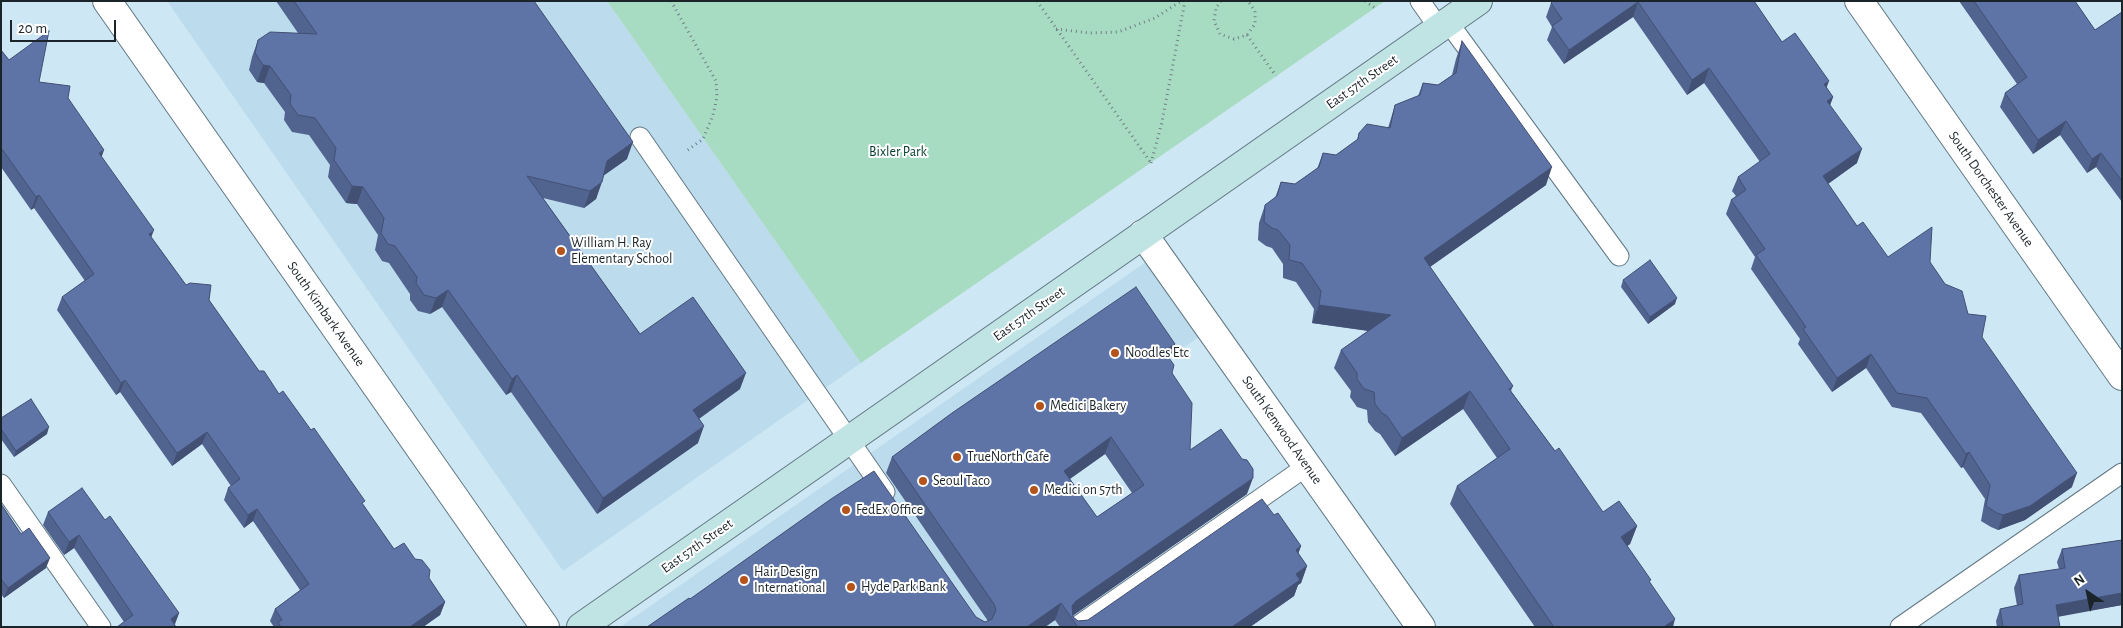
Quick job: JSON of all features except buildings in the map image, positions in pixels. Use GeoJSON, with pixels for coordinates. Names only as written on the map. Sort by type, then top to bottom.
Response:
{"type":"FeatureCollection","features":[{"type":"Feature","properties":{"kind":"street","name":"South Kimbark Avenue"},"geometry":{"type":"LineString","coordinates":[[106,1],[544,627]]}},
{"type":"Feature","properties":{"kind":"street","name":"East 57th Street"},"geometry":{"type":"LineString","coordinates":[[581,627],[1478,1]]}},
{"type":"Feature","properties":{"kind":"street","name":"South Dorchester Avenue"},"geometry":{"type":"LineString","coordinates":[[1859,1],[2122,376]]}},
{"type":"Feature","properties":{"kind":"street","name":"South Kenwood Avenue"},"geometry":{"type":"LineString","coordinates":[[1143,234],[1421,627]]}},
{"type":"Feature","properties":{"kind":"lane"},"geometry":{"type":"LineString","coordinates":[[1420,1],[1444,25],[1619,256]]}},
{"type":"Feature","properties":{"kind":"lane"},"geometry":{"type":"LineString","coordinates":[[640,137],[894,506]]}},
{"type":"Feature","properties":{"kind":"lane"},"geometry":{"type":"LineString","coordinates":[[1076,627],[1307,466]]}},
{"type":"Feature","properties":{"kind":"lane"},"geometry":{"type":"LineString","coordinates":[[1900,627],[2122,473]]}},
{"type":"Feature","properties":{"kind":"lane"},"geometry":{"type":"LineString","coordinates":[[1,484],[101,627]]}},
{"type":"Feature","properties":{"kind":"path"},"geometry":{"type":"LineString","coordinates":[[671,1],[716,81],[715,105],[703,139]]}},
{"type":"Feature","properties":{"kind":"path"},"geometry":{"type":"LineString","coordinates":[[1037,1],[1151,163],[1162,122],[1171,68],[1186,1]]}},
{"type":"Feature","properties":{"kind":"path"},"geometry":{"type":"LineString","coordinates":[[1056,29],[1090,33],[1118,32],[1155,18],[1181,1]]}},
{"type":"Feature","properties":{"kind":"path"},"geometry":{"type":"LineString","coordinates":[[1221,1],[1214,14],[1216,28],[1220,34],[1234,39],[1247,35],[1252,31],[1256,18],[1255,11],[1248,1]]}},
{"type":"Feature","properties":{"kind":"path"},"geometry":{"type":"LineString","coordinates":[[1365,1],[1375,8]]}},
{"type":"Feature","properties":{"kind":"path"},"geometry":{"type":"LineString","coordinates":[[1247,35],[1276,76]]}},
{"type":"Feature","properties":{"kind":"shaded area","name":"William H. Ray Elementary School"},"geometry":{"type":"Polygon","coordinates":[[[167,1],[607,1],[861,363],[563,571],[167,1]]]}},
{"type":"Feature","properties":{"kind":"shaded area"},"geometry":{"type":"Polygon","coordinates":[[[1153,257],[1206,332],[1034,452],[1128,585],[1068,627],[620,627],[1153,257]]]}},
{"type":"Feature","properties":{"kind":"green space","name":"Bixler Park"},"geometry":{"type":"Polygon","coordinates":[[[607,1],[1385,1],[861,363],[607,1]]]}},
{"type":"Feature","properties":{"kind":"place","name":"William H. Ray Elementary School"},"geometry":{"type":"Point","coordinates":[561,251]}},
{"type":"Feature","properties":{"kind":"place","name":"Noodles Etc"},"geometry":{"type":"Point","coordinates":[1115,353]}},
{"type":"Feature","properties":{"kind":"place","name":"Medici Bakery"},"geometry":{"type":"Point","coordinates":[1040,406]}},
{"type":"Feature","properties":{"kind":"place","name":"TrueNorth Cafe"},"geometry":{"type":"Point","coordinates":[957,457]}},
{"type":"Feature","properties":{"kind":"place","name":"Seoul Taco"},"geometry":{"type":"Point","coordinates":[923,481]}},
{"type":"Feature","properties":{"kind":"place","name":"Medici on 57th"},"geometry":{"type":"Point","coordinates":[1034,490]}},
{"type":"Feature","properties":{"kind":"place","name":"FedEx Office"},"geometry":{"type":"Point","coordinates":[846,510]}},
{"type":"Feature","properties":{"kind":"place","name":"Hair Design International"},"geometry":{"type":"Point","coordinates":[744,580]}},
{"type":"Feature","properties":{"kind":"place","name":"Hyde Park Bank"},"geometry":{"type":"Point","coordinates":[851,587]}}]}
